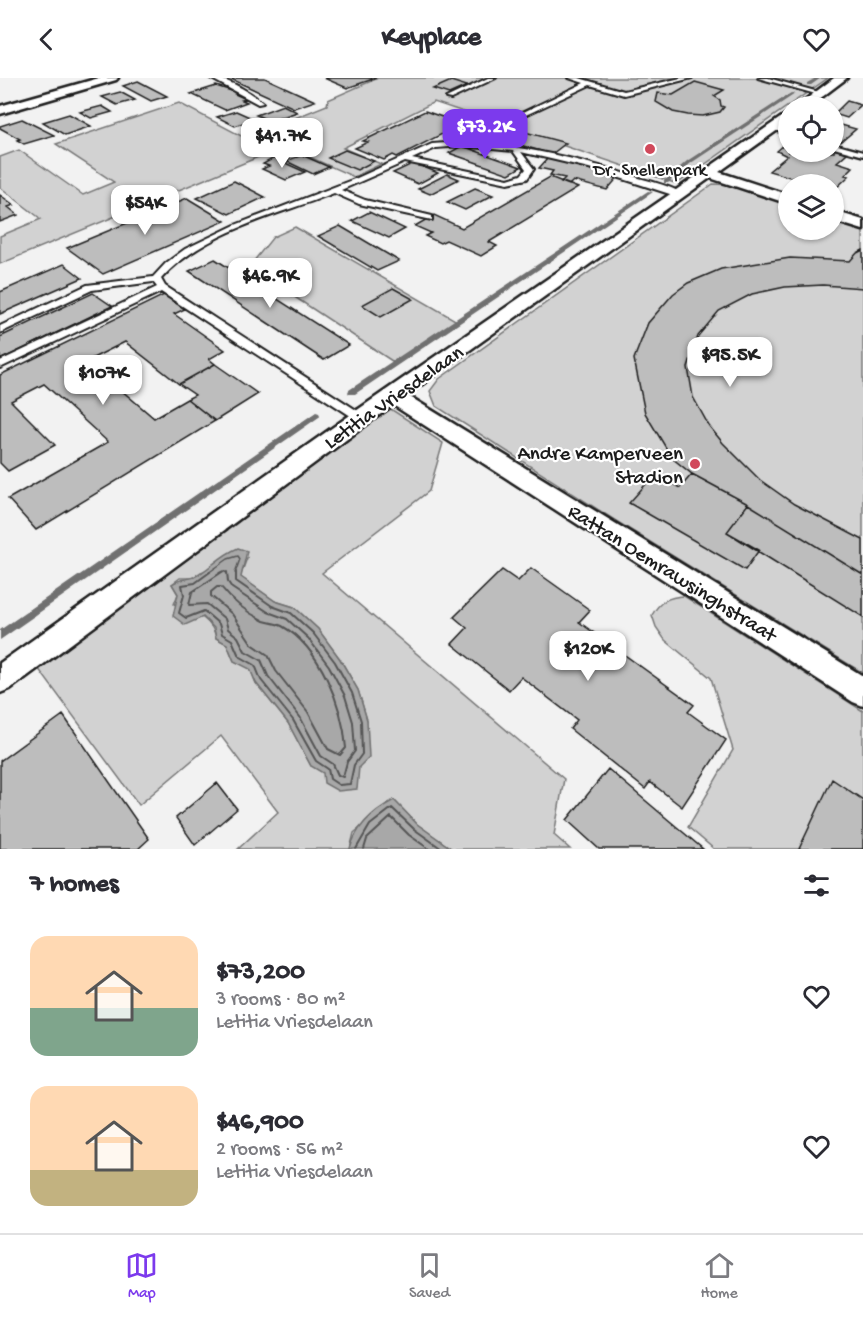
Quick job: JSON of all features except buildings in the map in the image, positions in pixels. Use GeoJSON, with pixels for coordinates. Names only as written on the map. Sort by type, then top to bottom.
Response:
{"type":"FeatureCollection","features":[{"type":"Feature","properties":{"kind":"street"},"geometry":{"type":"LineString","coordinates":[[0,110],[112,78]]}},
{"type":"Feature","properties":{"kind":"street"},"geometry":{"type":"LineString","coordinates":[[820,96],[841,78]]}},
{"type":"Feature","properties":{"kind":"street","name":"Letitia Vriesdelaan"},"geometry":{"type":"LineString","coordinates":[[0,680],[360,418],[708,173],[778,131]]}},
{"type":"Feature","properties":{"kind":"street"},"geometry":{"type":"LineString","coordinates":[[708,173],[778,197]]}},
{"type":"Feature","properties":{"kind":"street"},"geometry":{"type":"LineString","coordinates":[[844,219],[863,225]]}},
{"type":"Feature","properties":{"kind":"street","name":"Rattan Oemrawsinghstraat"},"geometry":{"type":"LineString","coordinates":[[393,395],[863,692]]}},
{"type":"Feature","properties":{"kind":"lane"},"geometry":{"type":"LineString","coordinates":[[213,78],[260,103]]}},
{"type":"Feature","properties":{"kind":"lane"},"geometry":{"type":"LineString","coordinates":[[449,98],[493,78]]}},
{"type":"Feature","properties":{"kind":"lane"},"geometry":{"type":"LineString","coordinates":[[572,78],[624,93],[688,78]]}},
{"type":"Feature","properties":{"kind":"lane"},"geometry":{"type":"LineString","coordinates":[[761,78],[823,94]]}},
{"type":"Feature","properties":{"kind":"lane"},"geometry":{"type":"LineString","coordinates":[[513,119],[589,83]]}},
{"type":"Feature","properties":{"kind":"lane"},"geometry":{"type":"LineString","coordinates":[[0,365],[159,284],[164,267],[180,254],[435,146],[493,145],[515,149],[647,182],[679,194]]}},
{"type":"Feature","properties":{"kind":"lane"},"geometry":{"type":"LineString","coordinates":[[405,160],[508,181],[524,177],[530,169],[515,149]]}},
{"type":"Feature","properties":{"kind":"lane"},"geometry":{"type":"LineString","coordinates":[[844,149],[863,154]]}},
{"type":"Feature","properties":{"kind":"lane"},"geometry":{"type":"LineString","coordinates":[[335,190],[362,202],[429,218]]}},
{"type":"Feature","properties":{"kind":"lane"},"geometry":{"type":"LineString","coordinates":[[0,330],[90,287],[159,284],[360,418]]}},
{"type":"Feature","properties":{"kind":"shaded area"},"geometry":{"type":"Polygon","coordinates":[[[378,78],[828,78],[802,96],[778,96],[778,113],[677,184],[434,102],[343,148],[381,164],[354,177],[285,146],[0,264],[0,236],[41,219],[0,187],[0,157],[19,150],[83,195],[114,182],[56,144],[179,103],[245,138],[327,105],[328,100],[378,78]]]}},
{"type":"Feature","properties":{"kind":"shaded area","name":"Andre Kamperveen Stadion"},"geometry":{"type":"Polygon","coordinates":[[[713,184],[735,185],[778,199],[778,240],[844,240],[844,222],[863,229],[863,673],[616,521],[436,406],[430,391],[439,379],[713,184]]]}},
{"type":"Feature","properties":{"kind":"shaded area"},"geometry":{"type":"Polygon","coordinates":[[[295,227],[457,321],[395,363],[249,267],[273,237],[295,227]]]}},
{"type":"Feature","properties":{"kind":"shaded area"},"geometry":{"type":"Polygon","coordinates":[[[386,406],[443,443],[429,491],[322,573],[564,779],[554,835],[570,849],[452,849],[417,824],[394,800],[354,833],[350,849],[238,849],[278,812],[221,736],[139,805],[38,668],[236,524],[386,406]],[[247,558],[201,572],[192,578],[180,578],[172,584],[178,594],[174,604],[206,620],[216,638],[227,644],[234,661],[250,668],[256,683],[288,723],[311,766],[359,767],[367,720],[358,690],[340,659],[318,629],[294,607],[275,601],[240,577],[247,558]]]}},
{"type":"Feature","properties":{"kind":"shaded area"},"geometry":{"type":"Polygon","coordinates":[[[684,596],[863,711],[863,849],[714,849],[688,827],[733,750],[711,678],[665,640],[656,627],[652,615],[665,601],[673,597],[684,596]]]}},
{"type":"Feature","properties":{"kind":"water"},"geometry":{"type":"Polygon","coordinates":[[[238,548],[247,551],[241,577],[275,601],[294,607],[318,629],[340,659],[358,690],[367,720],[369,757],[359,767],[357,789],[338,791],[324,783],[323,773],[311,766],[288,723],[256,683],[250,669],[234,661],[227,644],[216,638],[214,628],[203,617],[185,625],[173,616],[178,594],[172,584],[194,577],[238,548]]]}},
{"type":"Feature","properties":{"kind":"water"},"geometry":{"type":"Polygon","coordinates":[[[394,800],[417,824],[452,849],[350,849],[356,833],[366,820],[394,800]]]}},
{"type":"Feature","properties":{"kind":"waterway"},"geometry":{"type":"LineString","coordinates":[[809,84],[819,78]]}},
{"type":"Feature","properties":{"kind":"waterway"},"geometry":{"type":"LineString","coordinates":[[666,182],[689,162],[793,94]]}},
{"type":"Feature","properties":{"kind":"waterway"},"geometry":{"type":"LineString","coordinates":[[352,392],[650,192]]}},
{"type":"Feature","properties":{"kind":"waterway"},"geometry":{"type":"LineString","coordinates":[[0,636],[316,415]]}},
{"type":"Feature","properties":{"kind":"place","name":"Dr. Snellenpark"},"geometry":{"type":"Point","coordinates":[650,149]}},
{"type":"Feature","properties":{"kind":"place","name":"Andre Kamperveen Stadion"},"geometry":{"type":"Point","coordinates":[695,464]}}]}
